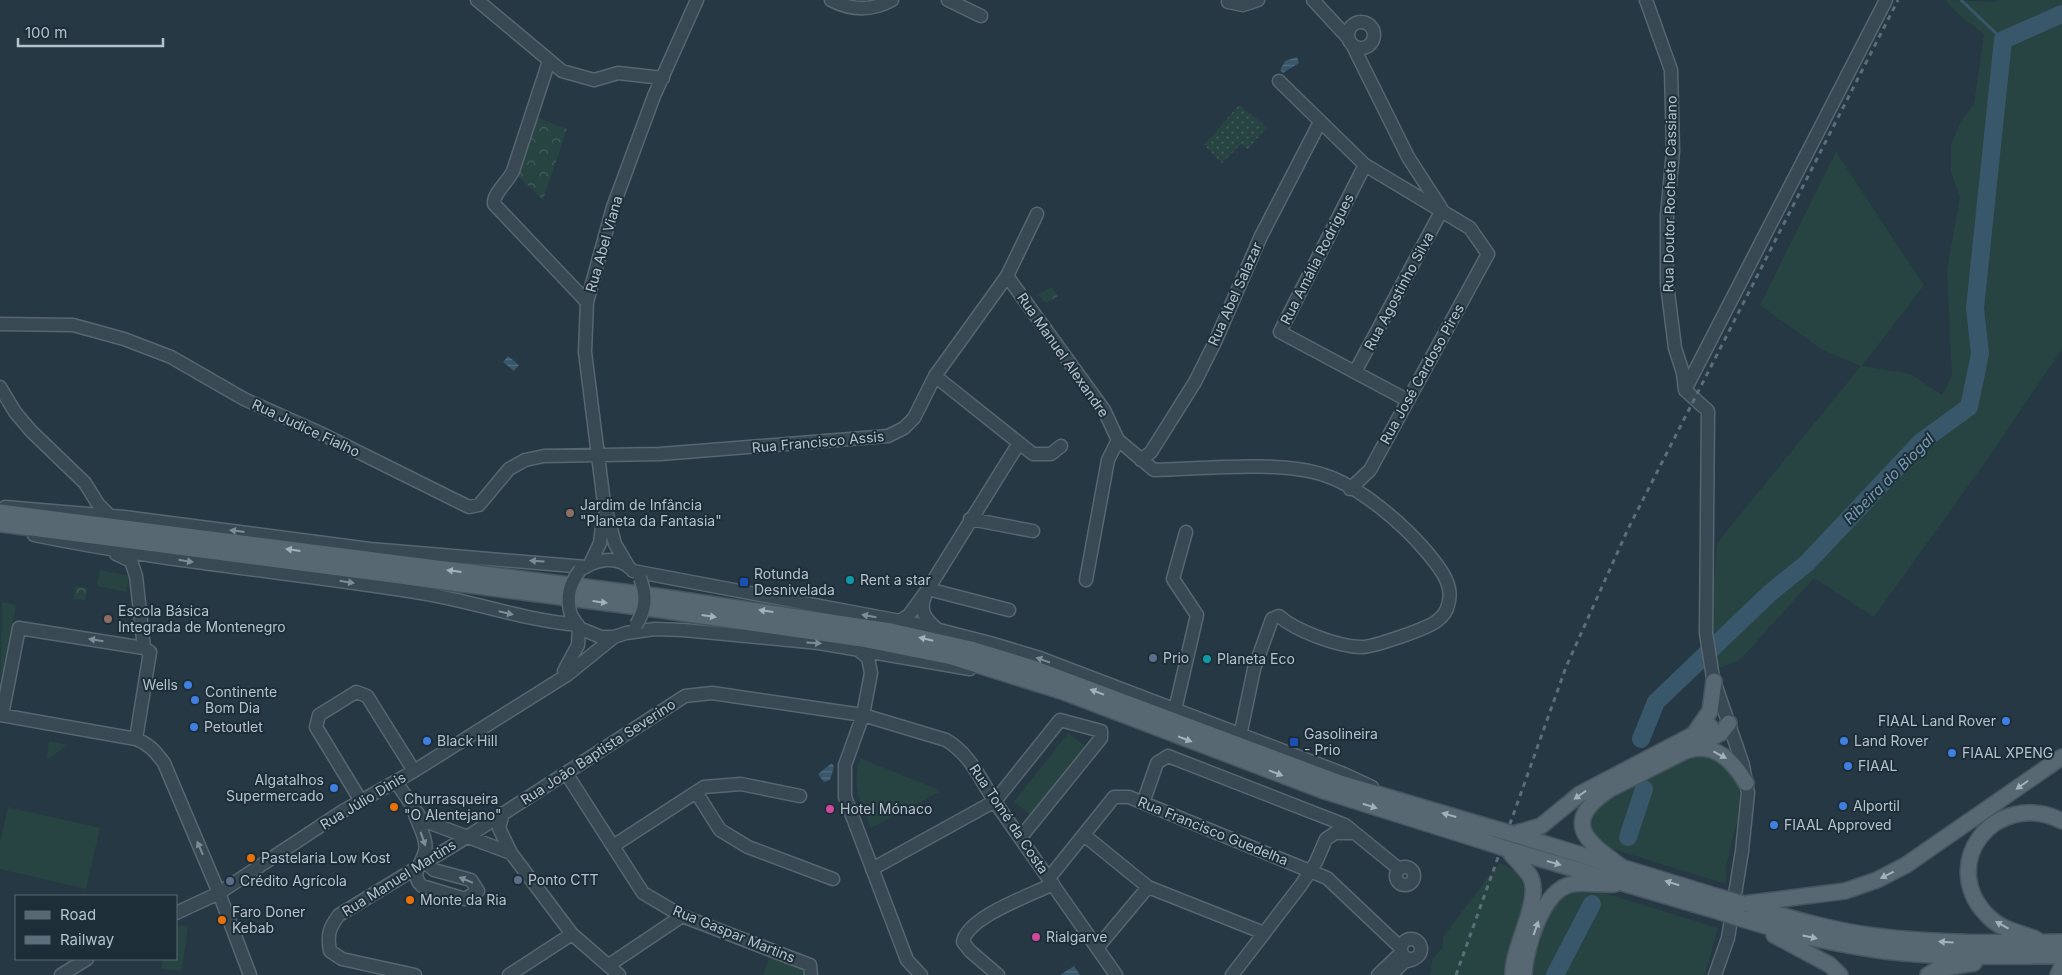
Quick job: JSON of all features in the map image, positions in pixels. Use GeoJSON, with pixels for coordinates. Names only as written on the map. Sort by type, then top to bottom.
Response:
{"type":"FeatureCollection","features":[{"type":"Feature","properties":{"kind":"main road"},"geometry":{"type":"LineString","coordinates":[[0,512],[663,597],[891,631],[971,648],[1033,668],[1340,783],[1512,834],[1625,876],[1717,904],[1798,934],[1885,951],[2012,957],[2062,956]]}},
{"type":"Feature","properties":{"kind":"main road"},"geometry":{"type":"LineString","coordinates":[[0,526],[661,610],[862,639],[952,657],[1010,674],[1324,791],[1507,849],[1625,876]]}},
{"type":"Feature","properties":{"kind":"main road"},"geometry":{"type":"LineString","coordinates":[[1512,834],[1541,826],[1580,794],[1683,745],[1700,727],[1710,711],[1714,681]]}},
{"type":"Feature","properties":{"kind":"main road"},"geometry":{"type":"LineString","coordinates":[[1625,876],[1587,839],[1583,823],[1587,809],[1598,797],[1610,789],[1717,723],[1729,723]]}},
{"type":"Feature","properties":{"kind":"main road"},"geometry":{"type":"LineString","coordinates":[[1683,745],[1712,750],[1725,756],[1737,766],[1746,783]]}},
{"type":"Feature","properties":{"kind":"main road"},"geometry":{"type":"LineString","coordinates":[[1743,914],[1845,891],[1877,880],[1906,865],[2062,757]]}},
{"type":"Feature","properties":{"kind":"main road"},"geometry":{"type":"LineString","coordinates":[[2054,942],[2005,928],[1991,919],[1979,904],[1971,887],[1969,863],[1970,855],[1986,828],[2001,818],[2017,813],[2034,812],[2050,815],[2062,821]]}},
{"type":"Feature","properties":{"kind":"main road"},"geometry":{"type":"LineString","coordinates":[[1507,849],[1530,876],[1534,887],[1530,909],[1516,949],[1513,975]]}},
{"type":"Feature","properties":{"kind":"main road"},"geometry":{"type":"LineString","coordinates":[[1524,975],[1526,957],[1538,920],[1548,901],[1563,888],[1572,884],[1625,876]]}},
{"type":"Feature","properties":{"kind":"main road"},"geometry":{"type":"LineString","coordinates":[[1743,914],[1799,920],[1867,935],[1947,942],[2054,942]]}},
{"type":"Feature","properties":{"kind":"main road"},"geometry":{"type":"LineString","coordinates":[[1743,914],[1830,965],[1840,975]]}},
{"type":"Feature","properties":{"kind":"main road"},"geometry":{"type":"LineString","coordinates":[[1928,975],[1938,969],[2012,957]]}},
{"type":"Feature","properties":{"kind":"main road"},"geometry":{"type":"LineString","coordinates":[[2058,975],[2062,966]]}},
{"type":"Feature","properties":{"kind":"street"},"geometry":{"type":"LineString","coordinates":[[477,0],[562,71],[594,80],[618,74],[663,78]]}},
{"type":"Feature","properties":{"kind":"street","name":"Rua Abel Viana"},"geometry":{"type":"LineString","coordinates":[[634,572],[615,544],[604,503],[585,352],[587,302],[613,207],[663,78],[697,0]]}},
{"type":"Feature","properties":{"kind":"street"},"geometry":{"type":"LineString","coordinates":[[831,0],[840,5],[870,9],[879,7],[892,0]]}},
{"type":"Feature","properties":{"kind":"street"},"geometry":{"type":"LineString","coordinates":[[948,0],[981,16]]}},
{"type":"Feature","properties":{"kind":"street"},"geometry":{"type":"LineString","coordinates":[[1228,2],[1243,5],[1258,0]]}},
{"type":"Feature","properties":{"kind":"street"},"geometry":{"type":"LineString","coordinates":[[1313,0],[1350,41],[1408,157],[1442,210]]}},
{"type":"Feature","properties":{"kind":"street","name":"Rua Doutor Rocheta Cassiano"},"geometry":{"type":"LineString","coordinates":[[1646,0],[1671,70],[1673,151],[1667,215],[1667,284],[1675,348],[1683,373],[1685,390]]}},
{"type":"Feature","properties":{"kind":"street"},"geometry":{"type":"LineString","coordinates":[[1715,975],[1728,938],[1738,881],[1747,807],[1746,783],[1729,723],[1714,681],[1706,633],[1708,411],[1685,390],[1886,0]]}},
{"type":"Feature","properties":{"kind":"street"},"geometry":{"type":"LineString","coordinates":[[549,61],[513,171],[509,180],[495,196],[494,204],[587,302]]}},
{"type":"Feature","properties":{"kind":"street"},"geometry":{"type":"LineString","coordinates":[[1278,81],[1365,165],[1442,210]]}},
{"type":"Feature","properties":{"kind":"street","name":"Rua Abel Salazar"},"geometry":{"type":"LineString","coordinates":[[1141,460],[1151,452],[1195,382],[1215,342],[1261,236],[1320,122]]}},
{"type":"Feature","properties":{"kind":"street","name":"Rua Amália Rodrigues"},"geometry":{"type":"LineString","coordinates":[[1365,165],[1280,332],[1407,400]]}},
{"type":"Feature","properties":{"kind":"street","name":"Rua José Cardoso Pires"},"geometry":{"type":"LineString","coordinates":[[1350,489],[1370,470],[1488,254],[1470,228],[1442,210]]}},
{"type":"Feature","properties":{"kind":"street","name":"Rua Agostinho Silva"},"geometry":{"type":"LineString","coordinates":[[1355,372],[1442,210]]}},
{"type":"Feature","properties":{"kind":"street","name":"Rua Francisco Assis"},"geometry":{"type":"LineString","coordinates":[[597,456],[660,454],[888,436],[904,428],[914,418],[935,376],[1007,276],[1037,214]]}},
{"type":"Feature","properties":{"kind":"street","name":"Rua Manuel Alexandre"},"geometry":{"type":"LineString","coordinates":[[1007,276],[1104,410],[1118,440]]}},
{"type":"Feature","properties":{"kind":"street","name":"Rua Judice Fialho"},"geometry":{"type":"LineString","coordinates":[[0,324],[73,325],[124,338],[163,354],[244,399],[320,433],[469,507],[479,505],[509,469],[525,460],[544,456],[597,456]]}},
{"type":"Feature","properties":{"kind":"street"},"geometry":{"type":"LineString","coordinates":[[935,376],[1033,454],[1043,456],[1052,454],[1061,446]]}},
{"type":"Feature","properties":{"kind":"street"},"geometry":{"type":"LineString","coordinates":[[0,387],[15,412],[31,431],[84,483],[109,515]]}},
{"type":"Feature","properties":{"kind":"street"},"geometry":{"type":"LineString","coordinates":[[1086,580],[1108,460],[1118,440],[1154,470],[1262,467],[1300,469],[1325,475],[1350,489],[1396,520],[1421,546],[1446,579],[1450,592],[1448,604],[1437,622],[1400,636],[1361,647],[1302,631],[1279,616],[1272,619],[1254,670],[1240,736]]}},
{"type":"Feature","properties":{"kind":"street"},"geometry":{"type":"LineString","coordinates":[[900,621],[909,615],[928,588],[1018,443]]}},
{"type":"Feature","properties":{"kind":"street"},"geometry":{"type":"LineString","coordinates":[[78,512],[88,504],[90,492]]}},
{"type":"Feature","properties":{"kind":"street","name":"Rua Abel Viana"},"geometry":{"type":"LineString","coordinates":[[585,567],[600,543],[603,530],[604,503]]}},
{"type":"Feature","properties":{"kind":"street"},"geometry":{"type":"LineString","coordinates":[[0,507],[109,515],[370,549],[585,567],[611,560],[634,572],[900,621],[1040,658],[1240,736],[1344,774],[1406,803]]}},
{"type":"Feature","properties":{"kind":"street"},"geometry":{"type":"LineString","coordinates":[[970,519],[1033,531]]}},
{"type":"Feature","properties":{"kind":"street"},"geometry":{"type":"LineString","coordinates":[[0,526],[104,549],[418,592],[553,623],[576,623],[601,637],[655,629],[682,630],[856,648],[962,667],[1140,722]]}},
{"type":"Feature","properties":{"kind":"street"},"geometry":{"type":"LineString","coordinates":[[1175,710],[1197,615],[1173,579],[1186,532]]}},
{"type":"Feature","properties":{"kind":"street"},"geometry":{"type":"LineString","coordinates":[[104,549],[131,562],[136,576],[144,648]]}},
{"type":"Feature","properties":{"kind":"street"},"geometry":{"type":"LineString","coordinates":[[136,576],[145,561],[157,556]]}},
{"type":"Feature","properties":{"kind":"street"},"geometry":{"type":"LineString","coordinates":[[576,623],[568,603],[568,591],[572,580],[585,567]]}},
{"type":"Feature","properties":{"kind":"street"},"geometry":{"type":"LineString","coordinates":[[625,632],[642,614],[646,602],[644,590],[634,572]]}},
{"type":"Feature","properties":{"kind":"street"},"geometry":{"type":"LineString","coordinates":[[928,588],[1008,610]]}},
{"type":"Feature","properties":{"kind":"street"},"geometry":{"type":"LineString","coordinates":[[928,588],[922,604],[923,613],[927,620],[939,630]]}},
{"type":"Feature","properties":{"kind":"street","name":"Rua Júlio Dinis"},"geometry":{"type":"LineString","coordinates":[[549,686],[557,680],[573,658],[578,645],[576,623]]}},
{"type":"Feature","properties":{"kind":"street"},"geometry":{"type":"LineString","coordinates":[[136,739],[150,652],[144,648],[18,628],[1,715],[136,739],[148,744],[164,763],[219,893],[250,975]]}},
{"type":"Feature","properties":{"kind":"street","name":"Rua Júlio Dinis"},"geometry":{"type":"LineString","coordinates":[[178,911],[219,893],[361,801],[414,771],[567,675],[625,632]]}},
{"type":"Feature","properties":{"kind":"street"},"geometry":{"type":"LineString","coordinates":[[856,648],[868,658],[871,673],[863,715],[845,766],[845,798],[907,960],[921,975]]}},
{"type":"Feature","properties":{"kind":"street"},"geometry":{"type":"LineString","coordinates":[[870,681],[875,667],[884,658],[893,655]]}},
{"type":"Feature","properties":{"kind":"street"},"geometry":{"type":"LineString","coordinates":[[361,801],[316,726],[319,715],[356,692],[367,696],[414,771]]}},
{"type":"Feature","properties":{"kind":"street","name":"Rua João Baptista Severino"},"geometry":{"type":"LineString","coordinates":[[467,837],[685,696],[712,693],[863,715]]}},
{"type":"Feature","properties":{"kind":"street","name":"Rua Tomé da Costa"},"geometry":{"type":"LineString","coordinates":[[863,715],[946,740],[957,746],[967,755],[995,801],[1116,975]]}},
{"type":"Feature","properties":{"kind":"street"},"geometry":{"type":"LineString","coordinates":[[872,869],[995,801],[1060,720],[1101,731],[1101,738],[1021,837]]}},
{"type":"Feature","properties":{"kind":"street"},"geometry":{"type":"LineString","coordinates":[[1143,803],[1157,763],[1168,756],[1345,826],[1366,840],[1399,869]]}},
{"type":"Feature","properties":{"kind":"street","name":"Rua Gaspar Martins"},"geometry":{"type":"LineString","coordinates":[[566,773],[643,893],[682,916],[810,965],[811,975]]}},
{"type":"Feature","properties":{"kind":"street"},"geometry":{"type":"LineString","coordinates":[[396,782],[422,820],[436,827],[511,853]]}},
{"type":"Feature","properties":{"kind":"street"},"geometry":{"type":"LineString","coordinates":[[613,846],[704,787],[741,784],[800,796]]}},
{"type":"Feature","properties":{"kind":"street"},"geometry":{"type":"LineString","coordinates":[[696,792],[720,830],[748,847],[833,879]]}},
{"type":"Feature","properties":{"kind":"street","name":"Rua Francisco Guedelha"},"geometry":{"type":"LineString","coordinates":[[1051,881],[1114,797],[1129,797],[1327,878],[1403,946]]}},
{"type":"Feature","properties":{"kind":"street"},"geometry":{"type":"LineString","coordinates":[[415,811],[426,849],[426,866],[436,880],[427,888]]}},
{"type":"Feature","properties":{"kind":"street"},"geometry":{"type":"LineString","coordinates":[[503,813],[499,828],[511,853],[572,934],[619,975]]}},
{"type":"Feature","properties":{"kind":"street"},"geometry":{"type":"LineString","coordinates":[[1318,816],[1325,826],[1326,839]]}},
{"type":"Feature","properties":{"kind":"street"},"geometry":{"type":"LineString","coordinates":[[436,827],[443,837],[442,852]]}},
{"type":"Feature","properties":{"kind":"street"},"geometry":{"type":"LineString","coordinates":[[1232,975],[1310,870],[1326,839],[1335,833],[1354,833]]}},
{"type":"Feature","properties":{"kind":"street"},"geometry":{"type":"LineString","coordinates":[[1084,835],[1148,887],[1264,933]]}},
{"type":"Feature","properties":{"kind":"street","name":"Rua Manuel Martins"},"geometry":{"type":"LineString","coordinates":[[415,975],[342,959],[330,951],[327,936],[339,915],[426,866],[442,852],[467,837]]}},
{"type":"Feature","properties":{"kind":"street"},"geometry":{"type":"LineString","coordinates":[[426,866],[471,880],[478,891],[465,899],[427,888],[416,881],[415,874],[426,866]]}},
{"type":"Feature","properties":{"kind":"street"},"geometry":{"type":"LineString","coordinates":[[998,975],[970,951],[964,942],[964,936],[976,921],[1051,881]]}},
{"type":"Feature","properties":{"kind":"street"},"geometry":{"type":"LineString","coordinates":[[1097,948],[1148,887]]}},
{"type":"Feature","properties":{"kind":"street"},"geometry":{"type":"LineString","coordinates":[[609,965],[682,916]]}},
{"type":"Feature","properties":{"kind":"street"},"geometry":{"type":"LineString","coordinates":[[509,975],[572,934]]}},
{"type":"Feature","properties":{"kind":"street"},"geometry":{"type":"LineString","coordinates":[[1378,975],[1403,946],[1417,941],[1420,953],[1414,959],[1404,962],[1390,975]]}},
{"type":"Feature","properties":{"kind":"street"},"geometry":{"type":"LineString","coordinates":[[1403,946],[1405,958],[1414,959]]}},
{"type":"Feature","properties":{"kind":"street"},"geometry":{"type":"LineString","coordinates":[[61,975],[85,960]]}},
{"type":"Feature","properties":{"kind":"green space"},"geometry":{"type":"Polygon","coordinates":[[[1946,0],[1994,2],[2000,0],[2062,0],[2062,349],[1994,450],[1874,617],[1814,578],[1740,660],[1716,669],[1711,623],[1717,543],[1861,366],[1822,350],[1760,305],[1836,152],[1924,285],[1862,366],[1911,374],[1942,395],[1952,376],[1947,270],[1960,197],[1951,172],[1951,145],[1961,121],[1974,104],[1984,34],[1957,12],[1946,0]]]}},
{"type":"Feature","properties":{"kind":"green space"},"geometry":{"type":"Polygon","coordinates":[[[1239,105],[1267,127],[1248,149],[1241,144],[1222,163],[1204,145],[1239,105]]]}},
{"type":"Feature","properties":{"kind":"green space"},"geometry":{"type":"Polygon","coordinates":[[[531,115],[567,129],[543,200],[513,171],[531,115]]]}},
{"type":"Feature","properties":{"kind":"green space"},"geometry":{"type":"Polygon","coordinates":[[[1052,287],[1058,296],[1046,303],[1038,295],[1052,287]]]}},
{"type":"Feature","properties":{"kind":"green space"},"geometry":{"type":"Polygon","coordinates":[[[100,570],[129,576],[126,592],[97,586],[100,570]]]}},
{"type":"Feature","properties":{"kind":"green space"},"geometry":{"type":"Polygon","coordinates":[[[76,586],[87,588],[85,600],[74,599],[76,586]]]}},
{"type":"Feature","properties":{"kind":"green space"},"geometry":{"type":"Polygon","coordinates":[[[2,602],[16,605],[0,696],[2,602]]]}},
{"type":"Feature","properties":{"kind":"green space"},"geometry":{"type":"Polygon","coordinates":[[[1068,733],[1085,746],[1031,815],[1014,802],[1068,733]]]}},
{"type":"Feature","properties":{"kind":"green space"},"geometry":{"type":"Polygon","coordinates":[[[49,741],[68,745],[46,760],[49,741]]]}},
{"type":"Feature","properties":{"kind":"green space"},"geometry":{"type":"Polygon","coordinates":[[[1703,753],[1724,764],[1736,777],[1740,792],[1740,809],[1727,865],[1726,884],[1606,847],[1596,836],[1591,826],[1591,821],[1592,816],[1602,803],[1687,755],[1703,753]]]}},
{"type":"Feature","properties":{"kind":"green space"},"geometry":{"type":"Polygon","coordinates":[[[860,758],[941,791],[871,828],[858,794],[856,778],[860,758]]]}},
{"type":"Feature","properties":{"kind":"green space"},"geometry":{"type":"Polygon","coordinates":[[[8,807],[100,828],[86,889],[0,869],[0,842],[8,807]]]}},
{"type":"Feature","properties":{"kind":"green space"},"geometry":{"type":"Polygon","coordinates":[[[1499,863],[1519,876],[1525,897],[1522,924],[1508,975],[1430,975],[1432,960],[1443,947],[1443,937],[1499,863]]]}},
{"type":"Feature","properties":{"kind":"green space"},"geometry":{"type":"Polygon","coordinates":[[[1578,889],[1591,889],[1718,928],[1705,975],[1533,975],[1537,947],[1548,916],[1560,899],[1578,889]]]}},
{"type":"Feature","properties":{"kind":"green space"},"geometry":{"type":"Polygon","coordinates":[[[178,925],[188,926],[182,971],[161,969],[163,960],[178,960],[178,925]]]}},
{"type":"Feature","properties":{"kind":"green space"},"geometry":{"type":"Polygon","coordinates":[[[771,954],[805,967],[807,975],[763,975],[771,954]]]}},
{"type":"Feature","properties":{"kind":"water"},"geometry":{"type":"Polygon","coordinates":[[[1297,57],[1299,63],[1283,73],[1280,70],[1285,61],[1297,57]]]}},
{"type":"Feature","properties":{"kind":"water"},"geometry":{"type":"Polygon","coordinates":[[[508,356],[519,365],[514,371],[503,362],[508,356]]]}},
{"type":"Feature","properties":{"kind":"water"},"geometry":{"type":"Polygon","coordinates":[[[832,763],[834,767],[830,780],[824,782],[818,774],[832,763]]]}},
{"type":"Feature","properties":{"kind":"water"},"geometry":{"type":"Polygon","coordinates":[[[1074,966],[1080,975],[1060,975],[1074,966]]]}},
{"type":"Feature","properties":{"kind":"waterway"},"geometry":{"type":"LineString","coordinates":[[1961,0],[2003,40]]}},
{"type":"Feature","properties":{"kind":"waterway","name":"Ribeira do Biogal"},"geometry":{"type":"LineString","coordinates":[[1641,739],[1656,702],[1770,593],[1807,563],[1921,442],[1969,407],[1980,354],[1975,308],[2003,40],[2062,14]]}},
{"type":"Feature","properties":{"kind":"waterway","name":"Ribeira do Biogal"},"geometry":{"type":"LineString","coordinates":[[1628,837],[1644,789]]}},
{"type":"Feature","properties":{"kind":"waterway","name":"Ribeira do Biogal"},"geometry":{"type":"LineString","coordinates":[[1555,975],[1592,904]]}},
{"type":"Feature","properties":{"kind":"railway"},"geometry":{"type":"LineString","coordinates":[[1456,975],[1566,667],[1628,529],[1898,0]]}},
{"type":"Feature","properties":{"kind":"place","name":"Jardim de Infância \"Planeta da Fantasia\""},"geometry":{"type":"Point","coordinates":[570,513]}},
{"type":"Feature","properties":{"kind":"place","name":"Rent a star"},"geometry":{"type":"Point","coordinates":[850,580]}},
{"type":"Feature","properties":{"kind":"place","name":"Rotunda Desnivelada"},"geometry":{"type":"Point","coordinates":[744,582]}},
{"type":"Feature","properties":{"kind":"place","name":"Escola Básica Integrada de Montenegro"},"geometry":{"type":"Point","coordinates":[108,619]}},
{"type":"Feature","properties":{"kind":"place","name":"Prio"},"geometry":{"type":"Point","coordinates":[1153,658]}},
{"type":"Feature","properties":{"kind":"place","name":"Planeta Eco"},"geometry":{"type":"Point","coordinates":[1207,659]}},
{"type":"Feature","properties":{"kind":"place","name":"Wells"},"geometry":{"type":"Point","coordinates":[188,685]}},
{"type":"Feature","properties":{"kind":"place","name":"Continente Bom Dia"},"geometry":{"type":"Point","coordinates":[195,700]}},
{"type":"Feature","properties":{"kind":"place","name":"FIAAL Land Rover"},"geometry":{"type":"Point","coordinates":[2006,721]}},
{"type":"Feature","properties":{"kind":"place","name":"Petoutlet"},"geometry":{"type":"Point","coordinates":[194,727]}},
{"type":"Feature","properties":{"kind":"place","name":"Black Hill"},"geometry":{"type":"Point","coordinates":[427,741]}},
{"type":"Feature","properties":{"kind":"place","name":"Land Rover"},"geometry":{"type":"Point","coordinates":[1844,741]}},
{"type":"Feature","properties":{"kind":"place","name":"Gasolineira - Prio"},"geometry":{"type":"Point","coordinates":[1294,742]}},
{"type":"Feature","properties":{"kind":"place","name":"FIAAL XPENG"},"geometry":{"type":"Point","coordinates":[1952,753]}},
{"type":"Feature","properties":{"kind":"place","name":"FIAAL"},"geometry":{"type":"Point","coordinates":[1848,766]}},
{"type":"Feature","properties":{"kind":"place","name":"Algatalhos Supermercado"},"geometry":{"type":"Point","coordinates":[334,788]}},
{"type":"Feature","properties":{"kind":"place","name":"Alportil"},"geometry":{"type":"Point","coordinates":[1843,806]}},
{"type":"Feature","properties":{"kind":"place","name":"Churrasqueira \"O Alentejano\""},"geometry":{"type":"Point","coordinates":[394,807]}},
{"type":"Feature","properties":{"kind":"place","name":"Hotel Mónaco"},"geometry":{"type":"Point","coordinates":[830,809]}},
{"type":"Feature","properties":{"kind":"place","name":"FIAAL Approved"},"geometry":{"type":"Point","coordinates":[1774,825]}},
{"type":"Feature","properties":{"kind":"place","name":"Pastelaria Low Kost"},"geometry":{"type":"Point","coordinates":[251,858]}},
{"type":"Feature","properties":{"kind":"place","name":"Ponto CTT"},"geometry":{"type":"Point","coordinates":[518,880]}},
{"type":"Feature","properties":{"kind":"place","name":"Crédito Agrícola"},"geometry":{"type":"Point","coordinates":[230,881]}},
{"type":"Feature","properties":{"kind":"place","name":"Monte da Ria"},"geometry":{"type":"Point","coordinates":[410,900]}},
{"type":"Feature","properties":{"kind":"place","name":"Faro Doner Kebab"},"geometry":{"type":"Point","coordinates":[222,920]}},
{"type":"Feature","properties":{"kind":"place","name":"Rialgarve"},"geometry":{"type":"Point","coordinates":[1036,937]}}]}
